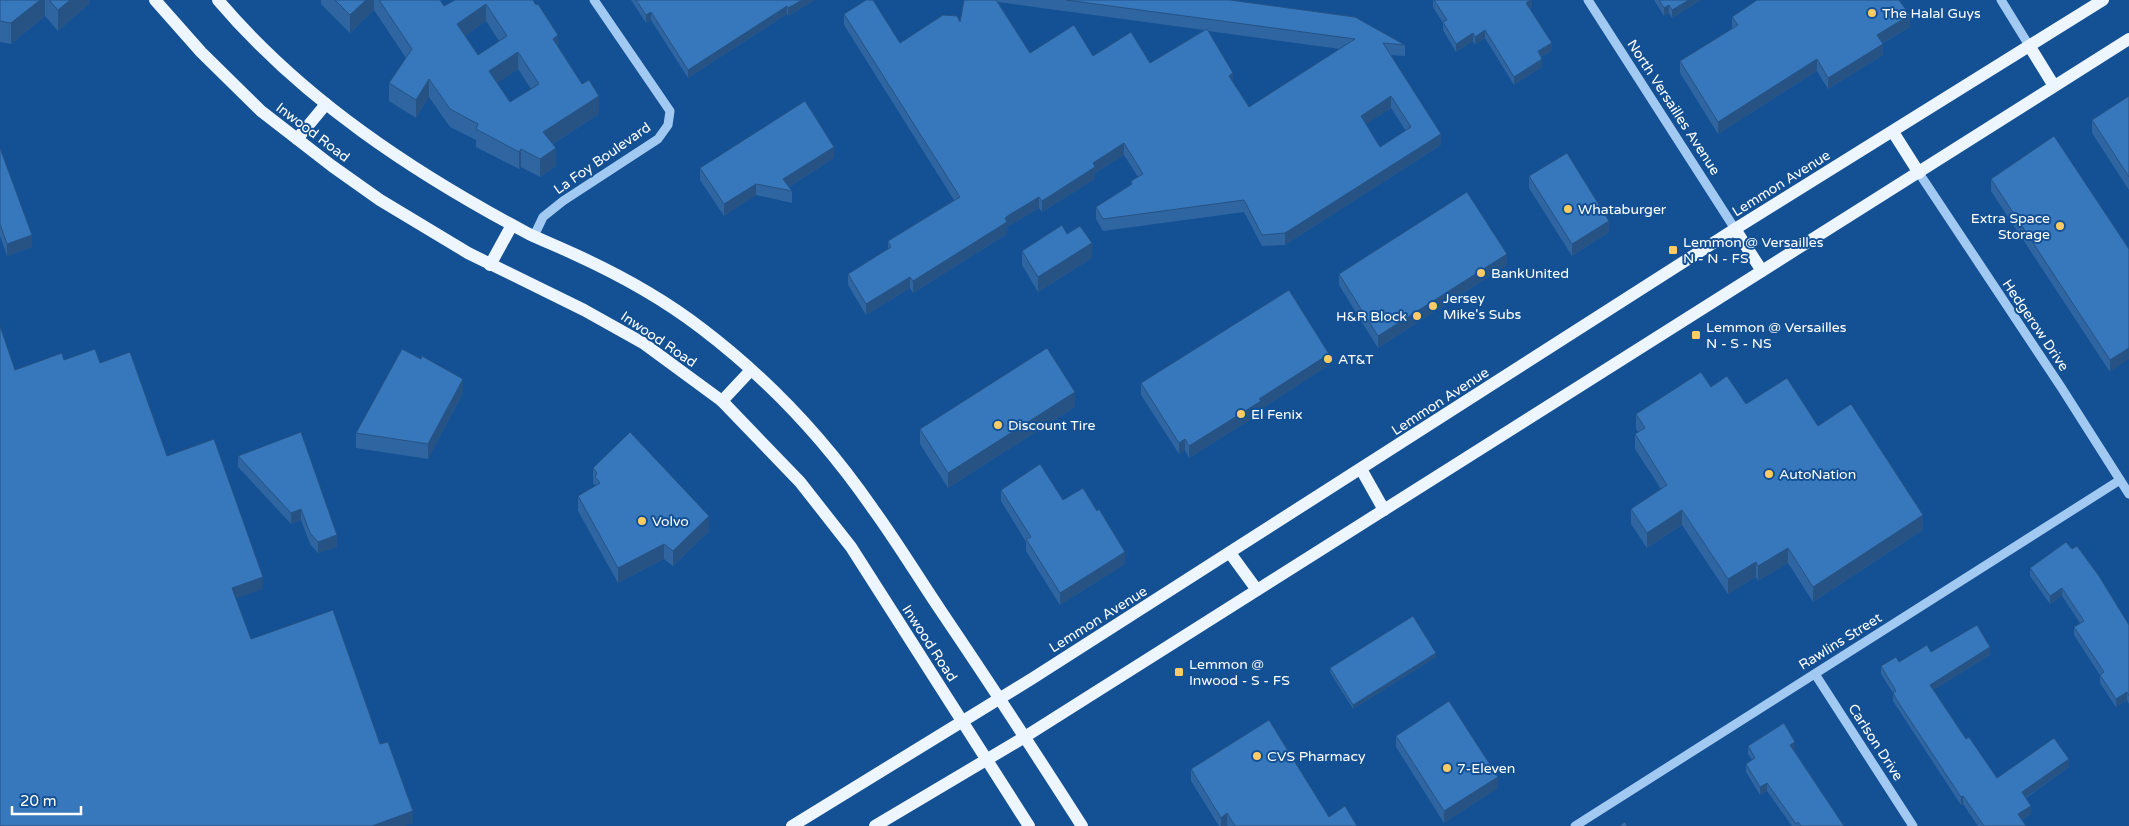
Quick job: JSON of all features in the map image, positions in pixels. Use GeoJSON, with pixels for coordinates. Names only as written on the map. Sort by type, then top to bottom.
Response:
{"type":"FeatureCollection","features":[{"type":"Feature","properties":{"kind":"main road","name":"Inwood Road"},"geometry":{"type":"LineString","coordinates":[[155,0],[201,52],[261,111],[380,200],[490,265],[615,327],[643,343],[722,401],[800,482],[850,548],[1029,826]]}},
{"type":"Feature","properties":{"kind":"main road","name":"Inwood Road"},"geometry":{"type":"LineString","coordinates":[[218,0],[269,55],[363,133],[418,170],[512,225],[620,277],[662,302],[700,327],[751,370],[823,444],[872,508],[1082,826]]}},
{"type":"Feature","properties":{"kind":"main road","name":"Lemmon Avenue"},"geometry":{"type":"LineString","coordinates":[[792,826],[999,699],[1735,229],[2103,0]]}},
{"type":"Feature","properties":{"kind":"main road"},"geometry":{"type":"LineString","coordinates":[[875,826],[1023,738],[2129,39]]}},
{"type":"Feature","properties":{"kind":"main road"},"geometry":{"type":"LineString","coordinates":[[2030,47],[2054,86]]}},
{"type":"Feature","properties":{"kind":"main road"},"geometry":{"type":"LineString","coordinates":[[297,139],[326,104]]}},
{"type":"Feature","properties":{"kind":"main road"},"geometry":{"type":"LineString","coordinates":[[1893,132],[1919,173]]}},
{"type":"Feature","properties":{"kind":"main road"},"geometry":{"type":"LineString","coordinates":[[490,265],[512,225]]}},
{"type":"Feature","properties":{"kind":"main road"},"geometry":{"type":"LineString","coordinates":[[1735,229],[1762,271]]}},
{"type":"Feature","properties":{"kind":"main road"},"geometry":{"type":"LineString","coordinates":[[722,401],[751,370]]}},
{"type":"Feature","properties":{"kind":"main road"},"geometry":{"type":"LineString","coordinates":[[1361,469],[1384,510]]}},
{"type":"Feature","properties":{"kind":"main road"},"geometry":{"type":"LineString","coordinates":[[1230,553],[1257,590]]}},
{"type":"Feature","properties":{"kind":"street","name":"La Foy Boulevard"},"geometry":{"type":"LineString","coordinates":[[534,236],[543,217],[563,201],[658,139],[668,125],[670,112],[594,0]]}},
{"type":"Feature","properties":{"kind":"street","name":"North Versailles Avenue"},"geometry":{"type":"LineString","coordinates":[[1588,0],[1735,229]]}},
{"type":"Feature","properties":{"kind":"street"},"geometry":{"type":"LineString","coordinates":[[2001,0],[2030,47]]}},
{"type":"Feature","properties":{"kind":"street","name":"Hedgerow Drive"},"geometry":{"type":"LineString","coordinates":[[1919,173],[2061,387],[2129,494]]}},
{"type":"Feature","properties":{"kind":"street","name":"Rawlins Street"},"geometry":{"type":"LineString","coordinates":[[1575,826],[2120,480]]}},
{"type":"Feature","properties":{"kind":"street","name":"Carlson Drive"},"geometry":{"type":"LineString","coordinates":[[1815,674],[1913,826]]}},
{"type":"Feature","properties":{"kind":"building"},"geometry":{"type":"Polygon","coordinates":[[[0,0],[40,0],[11,23],[0,21],[0,0]]]}},
{"type":"Feature","properties":{"kind":"building"},"geometry":{"type":"Polygon","coordinates":[[[49,0],[70,0],[58,10],[49,0]]]}},
{"type":"Feature","properties":{"kind":"building"},"geometry":{"type":"Polygon","coordinates":[[[335,0],[366,0],[350,15],[335,0]]]}},
{"type":"Feature","properties":{"kind":"building"},"geometry":{"type":"Polygon","coordinates":[[[379,0],[440,0],[444,6],[455,0],[533,0],[536,5],[538,4],[558,35],[553,39],[582,84],[589,80],[599,96],[543,132],[556,148],[540,159],[521,149],[519,152],[476,129],[478,124],[450,109],[429,79],[416,100],[389,83],[412,49],[379,0]],[[486,4],[457,24],[478,55],[507,36],[486,4]],[[518,52],[489,71],[510,102],[539,84],[518,52]]]}},
{"type":"Feature","properties":{"kind":"building"},"geometry":{"type":"Polygon","coordinates":[[[636,0],[802,0],[788,8],[787,6],[688,70],[651,12],[646,15],[636,0]]]}},
{"type":"Feature","properties":{"kind":"building"},"geometry":{"type":"Polygon","coordinates":[[[866,0],[873,0],[900,43],[943,15],[957,16],[960,22],[964,0],[996,0],[1030,53],[1074,25],[1093,56],[1131,32],[1150,63],[1207,29],[1233,73],[1229,76],[1249,107],[1355,39],[1066,0],[1230,0],[1355,17],[1405,45],[1383,43],[1441,134],[1285,233],[1262,235],[1244,200],[1103,219],[1096,207],[1132,184],[1131,181],[1143,174],[1124,143],[1093,163],[1095,167],[1042,201],[1039,197],[1005,218],[1007,222],[913,281],[910,277],[866,304],[848,274],[891,247],[888,241],[960,197],[844,14],[866,0]],[[1391,96],[1361,116],[1380,147],[1411,127],[1391,96]]]}},
{"type":"Feature","properties":{"kind":"building"},"geometry":{"type":"Polygon","coordinates":[[[1434,0],[1531,0],[1526,3],[1552,43],[1538,51],[1542,59],[1514,77],[1485,30],[1475,37],[1473,33],[1456,44],[1443,22],[1447,20],[1434,0]]]}},
{"type":"Feature","properties":{"kind":"building"},"geometry":{"type":"Polygon","coordinates":[[[1659,0],[1689,0],[1672,10],[1669,5],[1664,8],[1659,0]]]}},
{"type":"Feature","properties":{"kind":"building"},"geometry":{"type":"Polygon","coordinates":[[[1757,0],[1899,0],[1910,15],[1877,35],[1883,44],[1828,78],[1817,59],[1718,122],[1680,61],[1738,25],[1732,17],[1757,0]]]}},
{"type":"Feature","properties":{"kind":"building"},"geometry":{"type":"Polygon","coordinates":[[[2129,96],[2129,177],[2092,120],[2129,96]]]}},
{"type":"Feature","properties":{"kind":"building"},"geometry":{"type":"Polygon","coordinates":[[[805,101],[834,147],[783,179],[792,191],[756,184],[724,204],[700,168],[805,101]]]}},
{"type":"Feature","properties":{"kind":"building","name":"Extra Space Storage"},"geometry":{"type":"Polygon","coordinates":[[[2054,136],[2129,249],[2129,348],[2110,360],[1991,179],[2054,136]]]}},
{"type":"Feature","properties":{"kind":"building"},"geometry":{"type":"Polygon","coordinates":[[[0,148],[32,235],[7,244],[0,224],[0,148]]]}},
{"type":"Feature","properties":{"kind":"building","name":"Whataburger"},"geometry":{"type":"Polygon","coordinates":[[[1567,153],[1609,221],[1572,244],[1529,176],[1567,153]]]}},
{"type":"Feature","properties":{"kind":"building"},"geometry":{"type":"Polygon","coordinates":[[[1467,192],[1507,254],[1378,336],[1339,274],[1467,192]]]}},
{"type":"Feature","properties":{"kind":"building"},"geometry":{"type":"Polygon","coordinates":[[[1062,225],[1067,234],[1080,226],[1092,243],[1038,277],[1022,251],[1062,225]]]}},
{"type":"Feature","properties":{"kind":"building"},"geometry":{"type":"Polygon","coordinates":[[[1289,290],[1329,354],[1259,399],[1261,401],[1189,446],[1185,439],[1179,443],[1141,383],[1289,290]]]}},
{"type":"Feature","properties":{"kind":"building"},"geometry":{"type":"Polygon","coordinates":[[[0,326],[15,370],[62,353],[64,360],[95,349],[100,363],[130,352],[167,456],[214,439],[263,577],[232,588],[251,639],[333,610],[380,744],[388,742],[413,811],[372,826],[0,826],[0,326]]]}},
{"type":"Feature","properties":{"kind":"building","name":"Discount Tire"},"geometry":{"type":"Polygon","coordinates":[[[1047,348],[1075,392],[948,473],[920,429],[1047,348]]]}},
{"type":"Feature","properties":{"kind":"building"},"geometry":{"type":"Polygon","coordinates":[[[402,349],[421,359],[422,356],[463,379],[428,444],[356,433],[402,349]]]}},
{"type":"Feature","properties":{"kind":"building","name":"AutoNation"},"geometry":{"type":"Polygon","coordinates":[[[1701,372],[1711,387],[1727,376],[1746,404],[1787,378],[1818,426],[1851,404],[1923,515],[1813,587],[1788,548],[1758,566],[1756,562],[1728,579],[1682,510],[1647,533],[1631,509],[1667,485],[1635,434],[1645,428],[1636,414],[1701,372]]]}},
{"type":"Feature","properties":{"kind":"building"},"geometry":{"type":"Polygon","coordinates":[[[301,432],[337,535],[318,542],[310,533],[301,509],[291,513],[238,456],[301,432]]]}},
{"type":"Feature","properties":{"kind":"building","name":"Volvo"},"geometry":{"type":"Polygon","coordinates":[[[630,432],[709,516],[673,551],[664,544],[618,568],[578,496],[600,483],[595,477],[597,473],[593,468],[630,432]]]}},
{"type":"Feature","properties":{"kind":"building"},"geometry":{"type":"Polygon","coordinates":[[[1040,464],[1063,500],[1083,488],[1097,511],[1099,509],[1125,552],[1060,593],[1026,539],[1031,537],[1001,490],[1040,464]]]}},
{"type":"Feature","properties":{"kind":"building"},"geometry":{"type":"Polygon","coordinates":[[[2066,542],[2072,549],[2077,546],[2099,576],[2129,625],[2129,696],[2127,692],[2116,699],[2100,675],[2104,672],[2074,627],[2084,621],[2062,588],[2050,596],[2030,568],[2066,542]]]}},
{"type":"Feature","properties":{"kind":"building"},"geometry":{"type":"Polygon","coordinates":[[[1413,616],[1436,653],[1353,705],[1330,668],[1413,616]]]}},
{"type":"Feature","properties":{"kind":"building"},"geometry":{"type":"Polygon","coordinates":[[[1977,625],[1990,647],[1930,685],[1966,739],[1969,737],[1997,778],[2054,738],[2069,759],[2022,792],[2031,806],[2018,814],[2026,826],[1984,826],[1963,796],[1961,797],[1898,702],[1893,693],[1896,691],[1881,666],[1896,657],[1899,662],[1927,645],[1931,652],[1977,625]]]}},
{"type":"Feature","properties":{"kind":"building","name":"7-Eleven"},"geometry":{"type":"Polygon","coordinates":[[[1449,701],[1498,777],[1444,811],[1396,736],[1449,701]]]}},
{"type":"Feature","properties":{"kind":"building","name":"CVS Pharmacy"},"geometry":{"type":"Polygon","coordinates":[[[1269,720],[1329,817],[1345,806],[1357,826],[1235,826],[1227,813],[1221,818],[1191,769],[1269,720]]]}},
{"type":"Feature","properties":{"kind":"building"},"geometry":{"type":"Polygon","coordinates":[[[1784,723],[1795,742],[1790,745],[1844,826],[1801,826],[1798,822],[1796,824],[1767,783],[1760,787],[1746,764],[1755,758],[1748,746],[1784,723]]]}},
{"type":"Feature","properties":{"kind":"building"},"geometry":{"type":"Polygon","coordinates":[[[1625,822],[1627,826],[1619,826],[1625,822]]]}},
{"type":"Feature","properties":{"kind":"place","name":"The Halal Guys"},"geometry":{"type":"Point","coordinates":[1872,13]}},
{"type":"Feature","properties":{"kind":"place","name":"Whataburger"},"geometry":{"type":"Point","coordinates":[1568,209]}},
{"type":"Feature","properties":{"kind":"place","name":"Extra Space Storage"},"geometry":{"type":"Point","coordinates":[2060,226]}},
{"type":"Feature","properties":{"kind":"place","name":"Lemmon @ Versailles N - N - FS"},"geometry":{"type":"Point","coordinates":[1673,250]}},
{"type":"Feature","properties":{"kind":"place","name":"BankUnited"},"geometry":{"type":"Point","coordinates":[1481,273]}},
{"type":"Feature","properties":{"kind":"place","name":"Jersey Mike's Subs"},"geometry":{"type":"Point","coordinates":[1433,306]}},
{"type":"Feature","properties":{"kind":"place","name":"H&R Block"},"geometry":{"type":"Point","coordinates":[1417,316]}},
{"type":"Feature","properties":{"kind":"place","name":"Lemmon @ Versailles N - S - NS"},"geometry":{"type":"Point","coordinates":[1696,335]}},
{"type":"Feature","properties":{"kind":"place","name":"AT&T"},"geometry":{"type":"Point","coordinates":[1328,359]}},
{"type":"Feature","properties":{"kind":"place","name":"El Fenix"},"geometry":{"type":"Point","coordinates":[1241,414]}},
{"type":"Feature","properties":{"kind":"place","name":"Discount Tire"},"geometry":{"type":"Point","coordinates":[998,425]}},
{"type":"Feature","properties":{"kind":"place","name":"AutoNation"},"geometry":{"type":"Point","coordinates":[1769,474]}},
{"type":"Feature","properties":{"kind":"place","name":"Volvo"},"geometry":{"type":"Point","coordinates":[642,521]}},
{"type":"Feature","properties":{"kind":"place","name":"Lemmon @ Inwood - S - FS"},"geometry":{"type":"Point","coordinates":[1179,672]}},
{"type":"Feature","properties":{"kind":"place","name":"CVS Pharmacy"},"geometry":{"type":"Point","coordinates":[1257,756]}},
{"type":"Feature","properties":{"kind":"place","name":"7-Eleven"},"geometry":{"type":"Point","coordinates":[1447,768]}}]}
